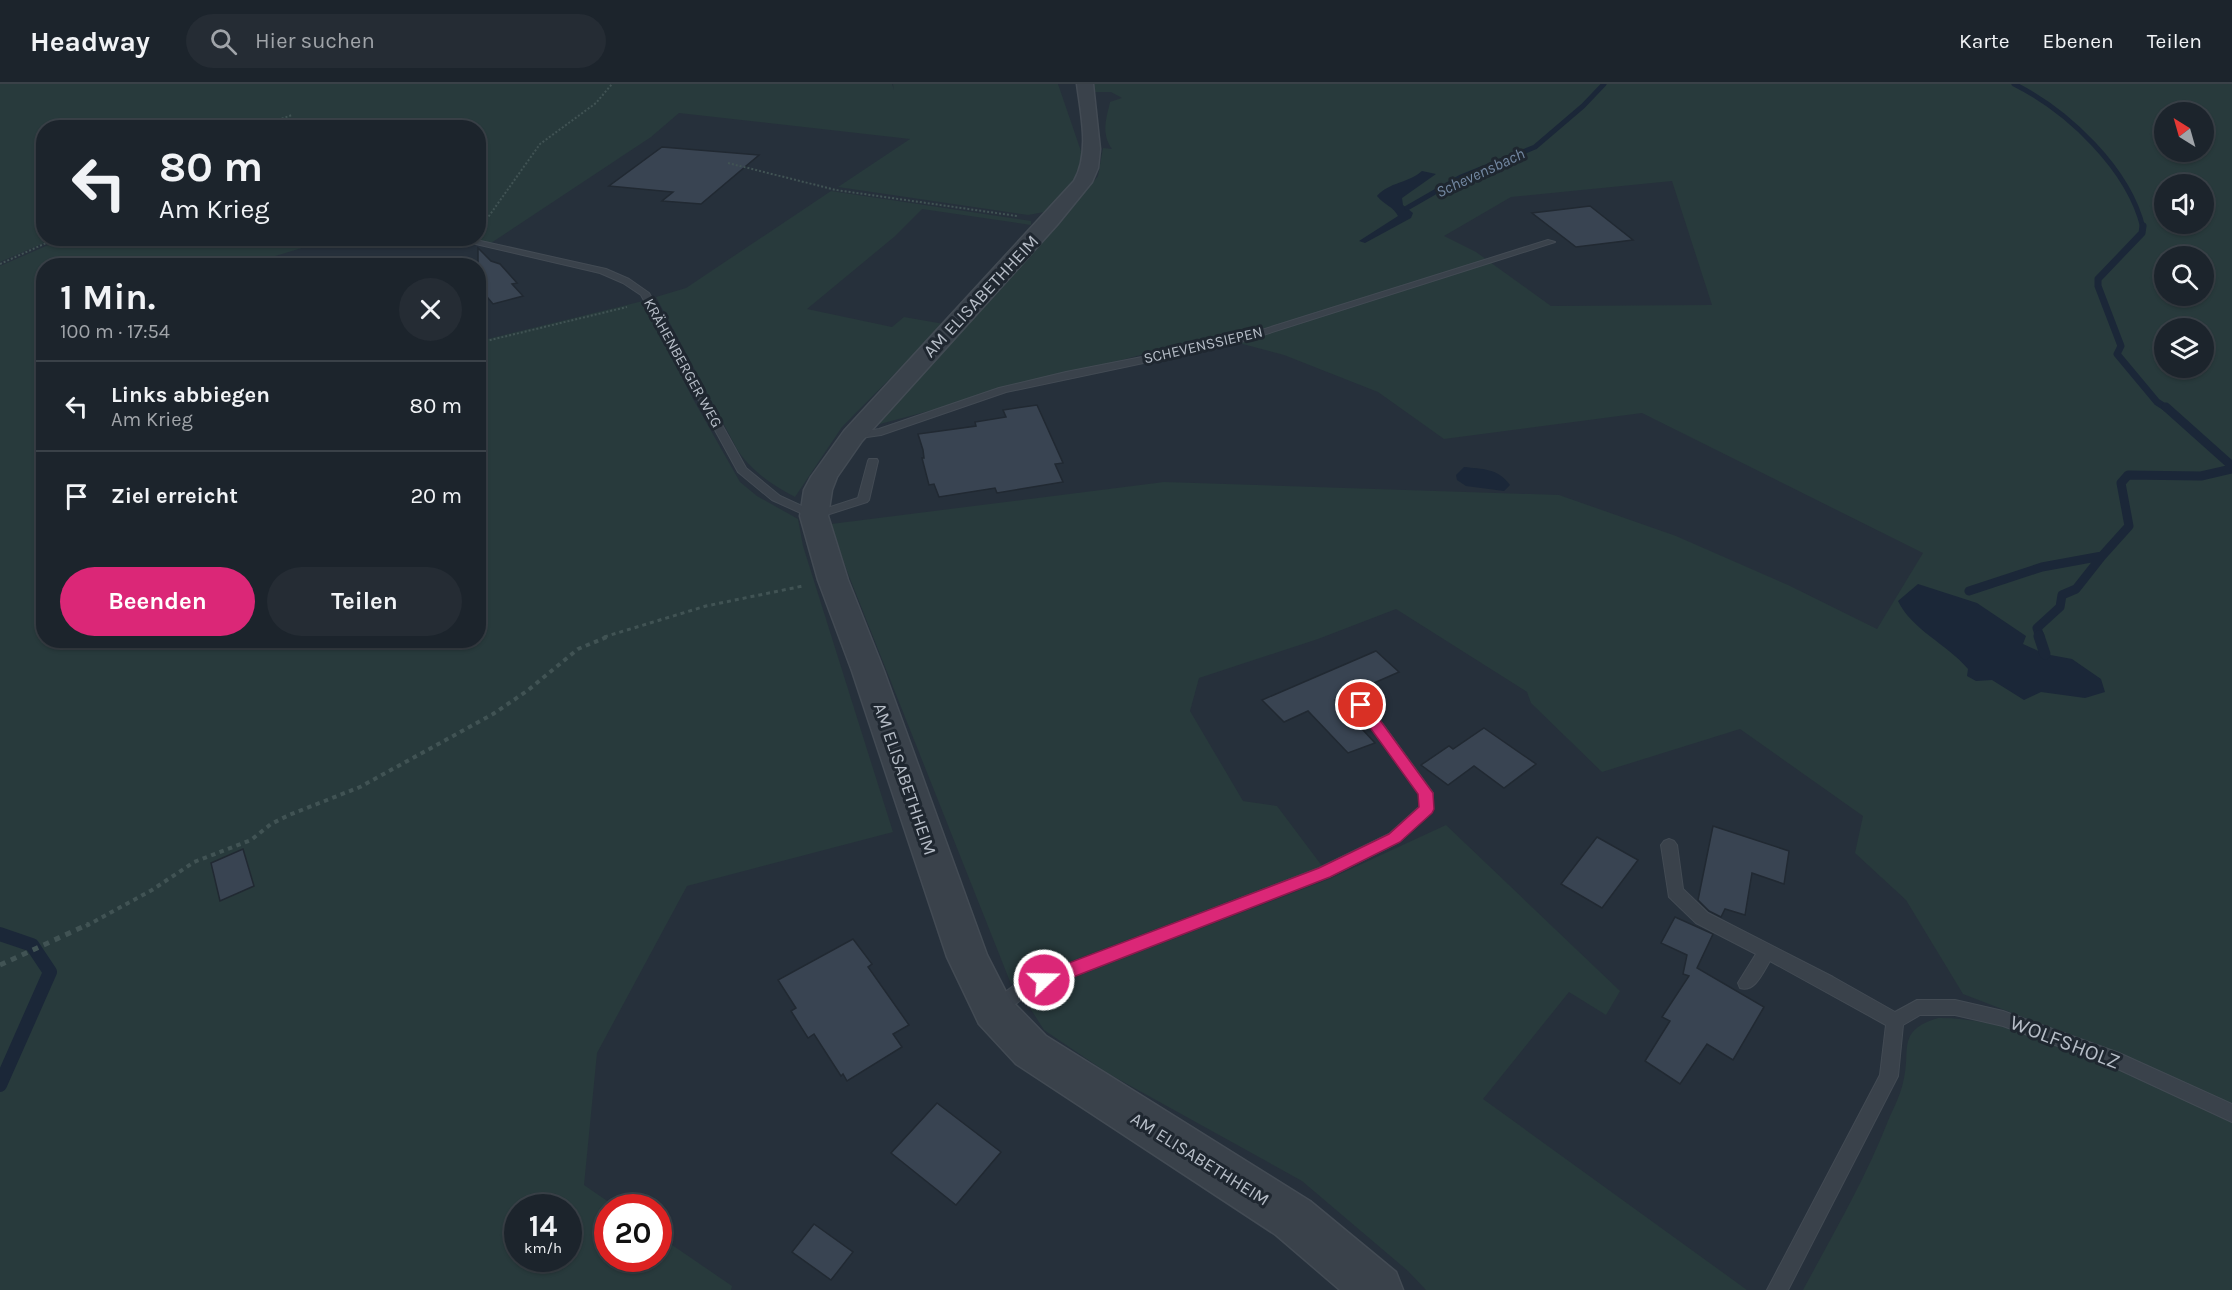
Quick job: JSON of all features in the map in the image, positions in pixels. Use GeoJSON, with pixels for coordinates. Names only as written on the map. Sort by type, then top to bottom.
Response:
{"type":"FeatureCollection","features":[{"type":"Feature","properties":{"kind":"street","name":"AM ELISABETHHEIM"},"geometry":{"type":"LineString","coordinates":[[1085,84],[1090,120],[1089,169],[1081,183],[1050,221],[853,436],[818,490],[814,516],[833,580],[868,671],[967,957],[994,1011],[1031,1050],[1293,1218],[1378,1290]]}},
{"type":"Feature","properties":{"kind":"lane","name":"SCHEVENSSIEPEN"},"geometry":{"type":"LineString","coordinates":[[853,436],[881,432],[1003,390],[1235,340],[1551,242]]}},
{"type":"Feature","properties":{"kind":"lane","name":"KRÄHENBERGER WEG"},"geometry":{"type":"LineString","coordinates":[[486,245],[603,271],[636,286],[651,301],[742,470],[776,498],[814,516]]}},
{"type":"Feature","properties":{"kind":"lane"},"geometry":{"type":"LineString","coordinates":[[814,516],[863,500],[873,460]]}},
{"type":"Feature","properties":{"kind":"lane"},"geometry":{"type":"LineString","coordinates":[[994,1011],[1022,989],[1325,872],[1394,838],[1426,809],[1426,793],[1361,705]]}},
{"type":"Feature","properties":{"kind":"lane"},"geometry":{"type":"LineString","coordinates":[[1669,845],[1675,892],[1685,903],[1715,926],[1827,982],[1895,1021],[1889,1077],[1777,1290]]}},
{"type":"Feature","properties":{"kind":"lane"},"geometry":{"type":"LineString","coordinates":[[1746,983],[1767,952]]}},
{"type":"Feature","properties":{"kind":"lane","name":"WOLFSHOLZ"},"geometry":{"type":"LineString","coordinates":[[1895,1021],[1898,1015],[1907,1011],[1934,1005],[1987,1012],[2084,1047],[2232,1113]]}},
{"type":"Feature","properties":{"kind":"path"},"geometry":{"type":"LineString","coordinates":[[486,220],[540,144],[596,103],[612,84]]}},
{"type":"Feature","properties":{"kind":"path"},"geometry":{"type":"LineString","coordinates":[[279,120],[292,115]]}},
{"type":"Feature","properties":{"kind":"path"},"geometry":{"type":"LineString","coordinates":[[728,163],[836,190],[1050,221]]}},
{"type":"Feature","properties":{"kind":"path"},"geometry":{"type":"LineString","coordinates":[[0,264],[39,246]]}},
{"type":"Feature","properties":{"kind":"path"},"geometry":{"type":"LineString","coordinates":[[486,341],[651,301]]}},
{"type":"Feature","properties":{"kind":"path"},"geometry":{"type":"LineString","coordinates":[[0,965],[71,934],[152,890],[194,862],[251,840],[271,824],[289,815],[360,787],[493,714],[527,691],[578,649],[611,633],[730,600],[833,580]]}},
{"type":"Feature","properties":{"kind":"shaded area"},"geometry":{"type":"Polygon","coordinates":[[[0,84],[892,84],[894,90],[893,84],[1058,84],[1083,157],[1076,178],[1050,211],[1028,215],[838,187],[910,139],[679,113],[651,137],[491,243],[486,242],[486,120],[36,120],[37,246],[0,262],[0,84]]]}},
{"type":"Feature","properties":{"kind":"shaded area"},"geometry":{"type":"Polygon","coordinates":[[[1091,84],[2232,84],[2232,1106],[2090,1043],[1963,994],[1906,900],[1855,853],[1863,816],[1740,729],[1602,772],[1531,703],[1527,692],[1396,609],[1318,639],[1199,678],[1190,711],[1243,801],[1277,806],[1322,866],[1011,984],[847,571],[831,524],[1164,482],[1559,495],[1676,536],[1788,585],[1877,629],[1923,553],[1642,413],[1444,439],[1378,392],[1284,355],[1212,336],[876,425],[962,327],[1055,229],[1098,176],[1103,148],[1112,149],[1105,132],[1110,102],[1122,98],[1111,92],[1092,92],[1091,84]],[[1672,181],[1511,197],[1444,236],[1476,252],[1551,306],[1712,305],[1672,181]]]}},
{"type":"Feature","properties":{"kind":"shaded area"},"geometry":{"type":"Polygon","coordinates":[[[831,191],[1031,221],[1031,225],[922,209],[894,237],[807,309],[892,327],[904,317],[944,324],[842,427],[795,497],[750,466],[738,451],[656,297],[686,288],[831,191]]]}},
{"type":"Feature","properties":{"kind":"shaded area"},"geometry":{"type":"Polygon","coordinates":[[[46,246],[308,246],[269,258],[36,258],[36,648],[486,648],[486,339],[643,301],[693,399],[740,482],[757,496],[798,519],[803,546],[893,832],[687,886],[597,1053],[584,1185],[597,1194],[594,1194],[594,1272],[672,1272],[672,1245],[732,1286],[731,1290],[0,1290],[0,266],[46,246]]]}},
{"type":"Feature","properties":{"kind":"shaded area"},"geometry":{"type":"Polygon","coordinates":[[[1446,825],[1620,991],[1606,1015],[1569,992],[1483,1099],[1747,1290],[1426,1290],[1408,1271],[1302,1181],[1109,1074],[1044,1030],[1023,997],[1329,879],[1446,825]]]}},
{"type":"Feature","properties":{"kind":"shaded area"},"geometry":{"type":"Polygon","coordinates":[[[1938,1018],[1973,1021],[2010,1028],[2049,1040],[2127,1072],[2232,1122],[2232,1290],[1803,1290],[1859,1186],[1879,1143],[1903,1083],[1910,1036],[1925,1023],[1938,1018]]]}},
{"type":"Feature","properties":{"kind":"water"},"geometry":{"type":"Polygon","coordinates":[[[1422,171],[1436,174],[1402,198],[1403,205],[1413,213],[1411,218],[1365,243],[1359,241],[1398,216],[1377,196],[1387,188],[1422,171]]]}},
{"type":"Feature","properties":{"kind":"water"},"geometry":{"type":"Polygon","coordinates":[[[1464,467],[1495,472],[1510,485],[1504,491],[1466,486],[1457,480],[1456,475],[1464,467]]]}},
{"type":"Feature","properties":{"kind":"water"},"geometry":{"type":"Polygon","coordinates":[[[1918,584],[1977,603],[2026,636],[2023,644],[2045,654],[2072,659],[2101,679],[2105,692],[2085,698],[2041,692],[2024,700],[1992,680],[1976,681],[1967,676],[1968,669],[1960,660],[1921,629],[1898,601],[1918,584]]]}},
{"type":"Feature","properties":{"kind":"building"},"geometry":{"type":"Polygon","coordinates":[[[662,147],[759,155],[701,204],[662,201],[673,192],[609,186],[662,147]]]}},
{"type":"Feature","properties":{"kind":"building"},"geometry":{"type":"Polygon","coordinates":[[[1590,206],[1633,240],[1576,247],[1532,213],[1590,206]]]}},
{"type":"Feature","properties":{"kind":"building"},"geometry":{"type":"Polygon","coordinates":[[[478,248],[491,261],[500,264],[517,283],[512,284],[523,296],[493,304],[486,296],[486,258],[478,258],[478,248]]]}},
{"type":"Feature","properties":{"kind":"building"},"geometry":{"type":"Polygon","coordinates":[[[1037,405],[1063,463],[1055,464],[1063,482],[997,493],[995,488],[939,497],[934,484],[929,485],[918,434],[976,426],[975,422],[1006,417],[1003,410],[1037,405]]]}},
{"type":"Feature","properties":{"kind":"building"},"geometry":{"type":"Polygon","coordinates":[[[1376,651],[1399,672],[1335,700],[1375,743],[1348,753],[1308,711],[1284,722],[1262,700],[1376,651]]]}},
{"type":"Feature","properties":{"kind":"building"},"geometry":{"type":"Polygon","coordinates":[[[1484,728],[1536,764],[1504,788],[1474,766],[1448,785],[1421,765],[1449,746],[1453,749],[1484,728]]]}},
{"type":"Feature","properties":{"kind":"building"},"geometry":{"type":"Polygon","coordinates":[[[1713,826],[1789,851],[1784,884],[1752,873],[1745,915],[1725,909],[1721,917],[1709,911],[1698,900],[1713,826]]]}},
{"type":"Feature","properties":{"kind":"building"},"geometry":{"type":"Polygon","coordinates":[[[1597,837],[1638,860],[1602,908],[1561,884],[1597,837]]]}},
{"type":"Feature","properties":{"kind":"building"},"geometry":{"type":"Polygon","coordinates":[[[243,849],[254,886],[220,901],[211,863],[243,849]]]}},
{"type":"Feature","properties":{"kind":"building"},"geometry":{"type":"Polygon","coordinates":[[[1675,917],[1713,934],[1697,968],[1764,1007],[1733,1060],[1707,1044],[1680,1084],[1645,1061],[1670,1021],[1662,1017],[1689,976],[1683,974],[1687,955],[1661,943],[1675,917]]]}},
{"type":"Feature","properties":{"kind":"building"},"geometry":{"type":"Polygon","coordinates":[[[853,939],[872,964],[868,967],[909,1025],[893,1034],[902,1047],[847,1081],[843,1074],[841,1076],[814,1034],[808,1038],[791,1011],[796,1008],[778,980],[853,939]]]}},
{"type":"Feature","properties":{"kind":"building"},"geometry":{"type":"Polygon","coordinates":[[[937,1103],[1001,1152],[956,1205],[891,1153],[937,1103]]]}},
{"type":"Feature","properties":{"kind":"building"},"geometry":{"type":"Polygon","coordinates":[[[814,1224],[853,1252],[831,1280],[792,1252],[814,1224]]]}},
{"type":"Feature","properties":{"kind":"waterway","name":"Schevensbach"},"geometry":{"type":"LineString","coordinates":[[1407,208],[1461,177],[1535,147],[1583,106],[1604,84]]}},
{"type":"Feature","properties":{"kind":"waterway"},"geometry":{"type":"LineString","coordinates":[[2014,84],[2055,110],[2094,144],[2125,184],[2136,206],[2143,227]]}},
{"type":"Feature","properties":{"kind":"waterway"},"geometry":{"type":"LineString","coordinates":[[2143,227],[2142,233],[2098,279],[2098,286],[2121,346],[2117,354],[2157,402],[2168,409]]}},
{"type":"Feature","properties":{"kind":"waterway"},"geometry":{"type":"LineString","coordinates":[[2166,407],[2232,466]]}},
{"type":"Feature","properties":{"kind":"waterway"},"geometry":{"type":"LineString","coordinates":[[2102,556],[2129,526],[2121,483],[2128,475],[2201,476],[2232,469]]}},
{"type":"Feature","properties":{"kind":"waterway"},"geometry":{"type":"LineString","coordinates":[[1969,591],[2042,567],[2102,556]]}},
{"type":"Feature","properties":{"kind":"waterway"},"geometry":{"type":"LineString","coordinates":[[2040,637],[2037,628],[2060,607],[2062,595],[2076,589],[2102,556]]}},
{"type":"Feature","properties":{"kind":"waterway"},"geometry":{"type":"LineString","coordinates":[[2039,636],[2045,654]]}},
{"type":"Feature","properties":{"kind":"waterway"},"geometry":{"type":"LineString","coordinates":[[0,934],[32,945],[50,972],[0,1085]]}},
{"type":"Feature","properties":{"kind":"route"},"geometry":{"type":"LineString","coordinates":[[1044,980],[1325,872],[1394,838],[1426,809],[1426,793],[1361,705]]}}]}
